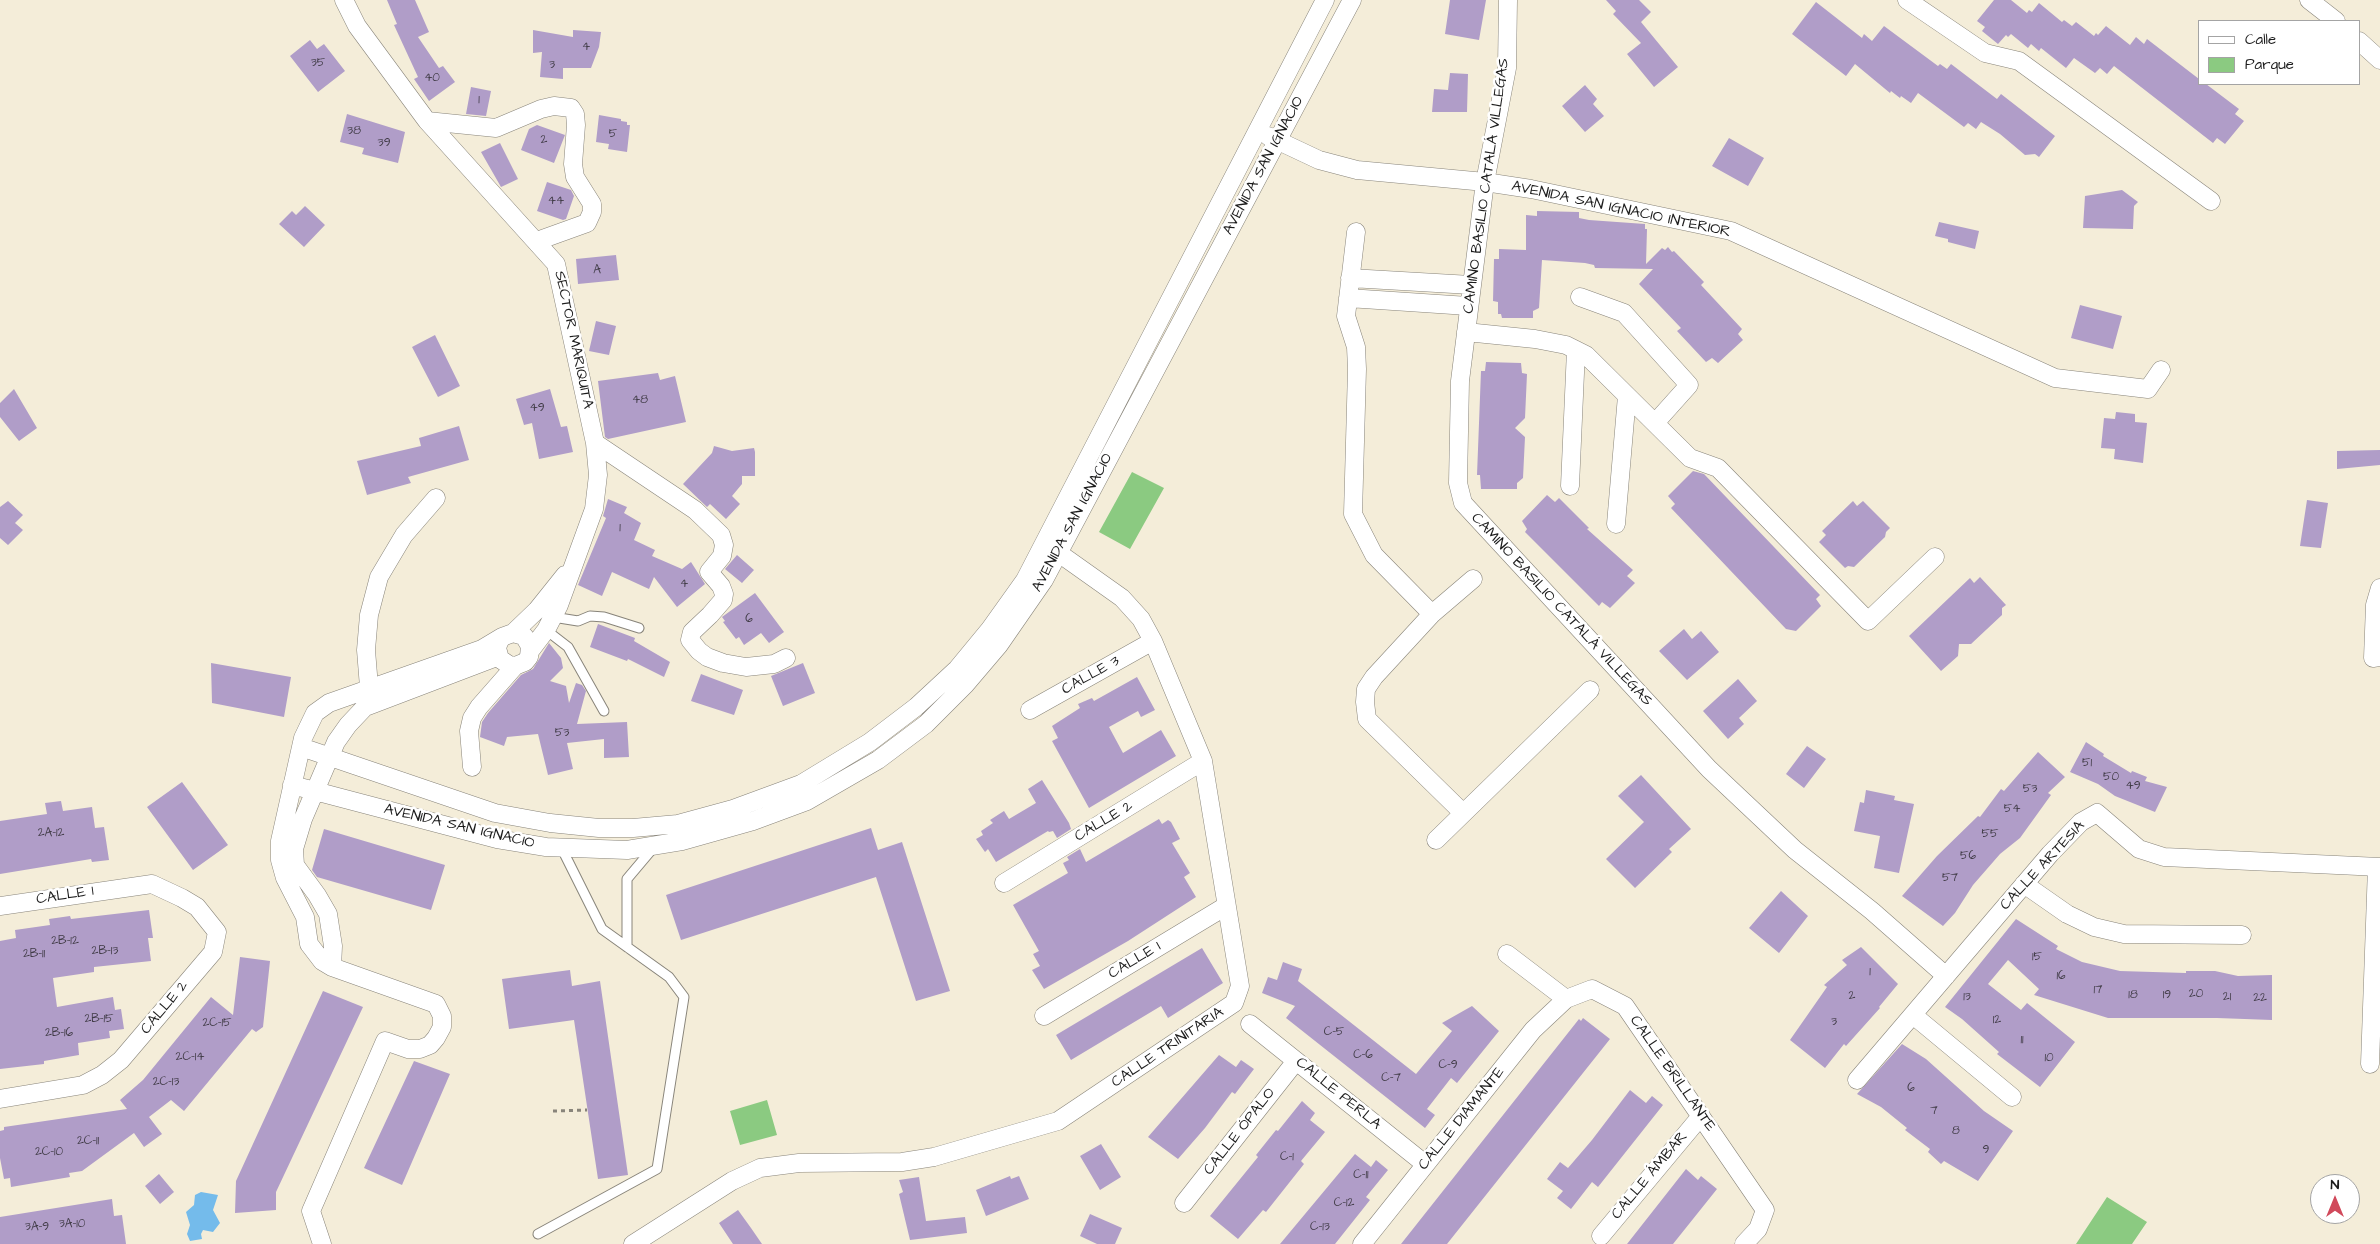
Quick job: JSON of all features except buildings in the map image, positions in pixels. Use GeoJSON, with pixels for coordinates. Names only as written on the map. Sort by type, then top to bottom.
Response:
{"type":"FeatureCollection","features":[{"type":"Feature","properties":{"kind":"street","name":"SECTOR MARIQUITA"},"geometry":{"type":"LineString","coordinates":[[344,0],[356,26],[427,121],[486,189],[537,241],[556,264],[595,442],[598,475],[594,509],[573,565],[549,623],[530,651]]}},
{"type":"Feature","properties":{"kind":"street","name":"AVENIDA SAN IGNACIO"},"geometry":{"type":"LineString","coordinates":[[301,748],[330,756],[495,813],[550,823],[599,828],[633,828],[678,824],[750,803],[801,784],[870,742],[916,706],[957,669],[990,629],[1025,580],[1326,0]]}},
{"type":"Feature","properties":{"kind":"street","name":"AVENIDA SAN IGNACIO"},"geometry":{"type":"LineString","coordinates":[[292,785],[497,839],[561,848],[627,850],[708,835],[807,801],[878,760],[926,724],[965,685],[1010,631],[1060,554],[1076,520],[1352,0]]}},
{"type":"Feature","properties":{"kind":"street","name":"CAMINO BASILIO CATALÁ VILLEGAS"},"geometry":{"type":"LineString","coordinates":[[1508,0],[1507,68],[1484,182],[1460,381],[1458,483],[1463,504],[1472,516],[1709,769],[1795,850],[1872,911],[1946,976]]}},
{"type":"Feature","properties":{"kind":"street"},"geometry":{"type":"LineString","coordinates":[[1907,0],[1985,53],[2018,61],[2211,201]]}},
{"type":"Feature","properties":{"kind":"street"},"geometry":{"type":"LineString","coordinates":[[2309,0],[2335,20]]}},
{"type":"Feature","properties":{"kind":"street"},"geometry":{"type":"LineString","coordinates":[[2360,42],[2380,60]]}},
{"type":"Feature","properties":{"kind":"street"},"geometry":{"type":"LineString","coordinates":[[427,121],[496,128],[542,109],[554,106],[571,108],[575,114],[576,125],[572,164],[575,177],[592,204],[592,212],[587,223],[537,241]]}},
{"type":"Feature","properties":{"kind":"street","name":"AVENIDA SAN IGNACIO INTERIOR"},"geometry":{"type":"LineString","coordinates":[[1259,131],[1319,160],[1357,170],[1484,182],[1531,189],[1731,231],[2055,378],[2148,389],[2161,370]]}},
{"type":"Feature","properties":{"kind":"street"},"geometry":{"type":"LineString","coordinates":[[1356,232],[1346,316],[1356,347],[1357,369],[1353,514],[1374,555],[1432,614]]}},
{"type":"Feature","properties":{"kind":"street"},"geometry":{"type":"LineString","coordinates":[[1350,278],[1471,285]]}},
{"type":"Feature","properties":{"kind":"street"},"geometry":{"type":"LineString","coordinates":[[1580,297],[1624,313],[1689,385],[1655,424]]}},
{"type":"Feature","properties":{"kind":"street"},"geometry":{"type":"LineString","coordinates":[[1348,298],[1468,306]]}},
{"type":"Feature","properties":{"kind":"street"},"geometry":{"type":"LineString","coordinates":[[1466,332],[1535,339],[1566,345],[1586,355],[1690,458],[1718,468],[1868,621],[1935,557]]}},
{"type":"Feature","properties":{"kind":"street"},"geometry":{"type":"LineString","coordinates":[[1570,486],[1576,350]]}},
{"type":"Feature","properties":{"kind":"street"},"geometry":{"type":"LineString","coordinates":[[1616,524],[1627,396]]}},
{"type":"Feature","properties":{"kind":"street"},"geometry":{"type":"LineString","coordinates":[[595,442],[695,510],[721,535],[724,545],[722,556],[710,572],[721,586],[724,594],[716,608],[692,632],[690,640],[699,651],[707,658],[746,667],[774,664],[786,658]]}},
{"type":"Feature","properties":{"kind":"street"},"geometry":{"type":"LineString","coordinates":[[369,688],[366,650],[369,615],[380,577],[404,535],[436,498]]}},
{"type":"Feature","properties":{"kind":"street","name":"CALLE TRINITARIA"},"geometry":{"type":"LineString","coordinates":[[632,1244],[732,1181],[760,1168],[799,1163],[902,1162],[934,1157],[1058,1121],[1234,1003],[1240,986],[1203,761],[1153,641],[1141,619],[1122,598],[1060,554]]}},
{"type":"Feature","properties":{"kind":"street"},"geometry":{"type":"LineString","coordinates":[[322,1244],[311,1211],[385,1042],[408,1049],[420,1049],[430,1045],[436,1038],[442,1022],[440,1009],[436,1004],[332,967],[322,960],[309,944],[305,917],[285,878],[280,860],[280,841],[308,723],[315,713],[329,703],[482,649],[507,635],[537,610],[573,565]]}},
{"type":"Feature","properties":{"kind":"street"},"geometry":{"type":"LineString","coordinates":[[1462,812],[1367,719],[1366,689],[1374,677],[1432,614],[1473,579]]}},
{"type":"Feature","properties":{"kind":"street"},"geometry":{"type":"LineString","coordinates":[[2380,588],[2375,605],[2373,658],[2380,658]]}},
{"type":"Feature","properties":{"kind":"street"},"geometry":{"type":"LineString","coordinates":[[472,767],[469,731],[472,718],[478,707],[515,666],[525,662],[530,651],[530,646],[524,636],[507,635]]}},
{"type":"Feature","properties":{"kind":"street"},"geometry":{"type":"LineString","coordinates":[[507,635],[497,648],[498,656],[504,663],[515,666]]}},
{"type":"Feature","properties":{"kind":"street","name":"CALLE 3"},"geometry":{"type":"LineString","coordinates":[[1030,710],[1153,641]]}},
{"type":"Feature","properties":{"kind":"street"},"geometry":{"type":"LineString","coordinates":[[332,967],[333,946],[328,914],[318,895],[295,865],[294,849],[330,756],[348,725],[366,708],[498,656]]}},
{"type":"Feature","properties":{"kind":"street"},"geometry":{"type":"LineString","coordinates":[[1436,840],[1462,812],[1590,690]]}},
{"type":"Feature","properties":{"kind":"street","name":"CALLE 2"},"geometry":{"type":"LineString","coordinates":[[1004,883],[1203,761]]}},
{"type":"Feature","properties":{"kind":"street","name":"CALLE ARTESIA"},"geometry":{"type":"LineString","coordinates":[[1857,1080],[2024,884],[2081,822],[2097,813],[2139,849],[2164,858],[2379,867]]}},
{"type":"Feature","properties":{"kind":"street"},"geometry":{"type":"LineString","coordinates":[[2370,1064],[2379,867]]}},
{"type":"Feature","properties":{"kind":"street","name":"CALLE 2"},"geometry":{"type":"LineString","coordinates":[[0,1099],[83,1085],[102,1075],[122,1060],[213,952],[217,932],[197,907],[152,884],[131,886]]}},
{"type":"Feature","properties":{"kind":"street"},"geometry":{"type":"LineString","coordinates":[[2024,884],[2066,914],[2094,927],[2124,934],[2242,935]]}},
{"type":"Feature","properties":{"kind":"street","name":"CALLE 1"},"geometry":{"type":"LineString","coordinates":[[0,906],[131,886]]}},
{"type":"Feature","properties":{"kind":"street","name":"CALLE 1"},"geometry":{"type":"LineString","coordinates":[[1044,1016],[1226,906]]}},
{"type":"Feature","properties":{"kind":"street"},"geometry":{"type":"LineString","coordinates":[[1507,954],[1572,996]]}},
{"type":"Feature","properties":{"kind":"street","name":"CALLE BRILLANTE"},"geometry":{"type":"LineString","coordinates":[[1572,996],[1592,989],[1625,1006],[1765,1210],[1758,1229],[1744,1244]]}},
{"type":"Feature","properties":{"kind":"street","name":"CALLE DIAMANTE"},"geometry":{"type":"LineString","coordinates":[[1362,1244],[1534,1030],[1572,996]]}},
{"type":"Feature","properties":{"kind":"street"},"geometry":{"type":"LineString","coordinates":[[1913,1015],[2012,1097]]}},
{"type":"Feature","properties":{"kind":"street","name":"CALLE PERLA"},"geometry":{"type":"LineString","coordinates":[[1250,1024],[1426,1164]]}},
{"type":"Feature","properties":{"kind":"street","name":"CALLE ÓPALO"},"geometry":{"type":"LineString","coordinates":[[1184,1203],[1296,1061]]}},
{"type":"Feature","properties":{"kind":"street","name":"CALLE ÁMBAR"},"geometry":{"type":"LineString","coordinates":[[1601,1236],[1700,1116]]}},
{"type":"Feature","properties":{"kind":"lane"},"geometry":{"type":"LineString","coordinates":[[549,623],[578,621],[590,616],[604,617],[639,628]]}},
{"type":"Feature","properties":{"kind":"lane"},"geometry":{"type":"LineString","coordinates":[[549,623],[568,646],[604,711]]}},
{"type":"Feature","properties":{"kind":"lane"},"geometry":{"type":"LineString","coordinates":[[627,947],[627,879],[655,846]]}},
{"type":"Feature","properties":{"kind":"lane"},"geometry":{"type":"LineString","coordinates":[[538,1234],[657,1169],[684,997],[669,977],[602,929],[561,848]]}},
{"type":"Feature","properties":{"kind":"path"},"geometry":{"type":"LineString","coordinates":[[553,1111],[587,1110]]}},
{"type":"Feature","properties":{"kind":"green space"},"geometry":{"type":"Polygon","coordinates":[[[1132,472],[1164,488],[1130,549],[1099,532],[1132,472]]]}},
{"type":"Feature","properties":{"kind":"green space"},"geometry":{"type":"Polygon","coordinates":[[[767,1100],[777,1135],[740,1145],[730,1111],[767,1100]]]}},
{"type":"Feature","properties":{"kind":"green space"},"geometry":{"type":"Polygon","coordinates":[[[2107,1197],[2147,1222],[2132,1244],[2076,1244],[2107,1197]]]}},
{"type":"Feature","properties":{"kind":"water"},"geometry":{"type":"Polygon","coordinates":[[[201,1192],[218,1195],[213,1210],[220,1223],[213,1232],[203,1230],[201,1234],[202,1239],[190,1241],[187,1234],[190,1225],[186,1212],[194,1205],[195,1195],[201,1192]]]}}]}
